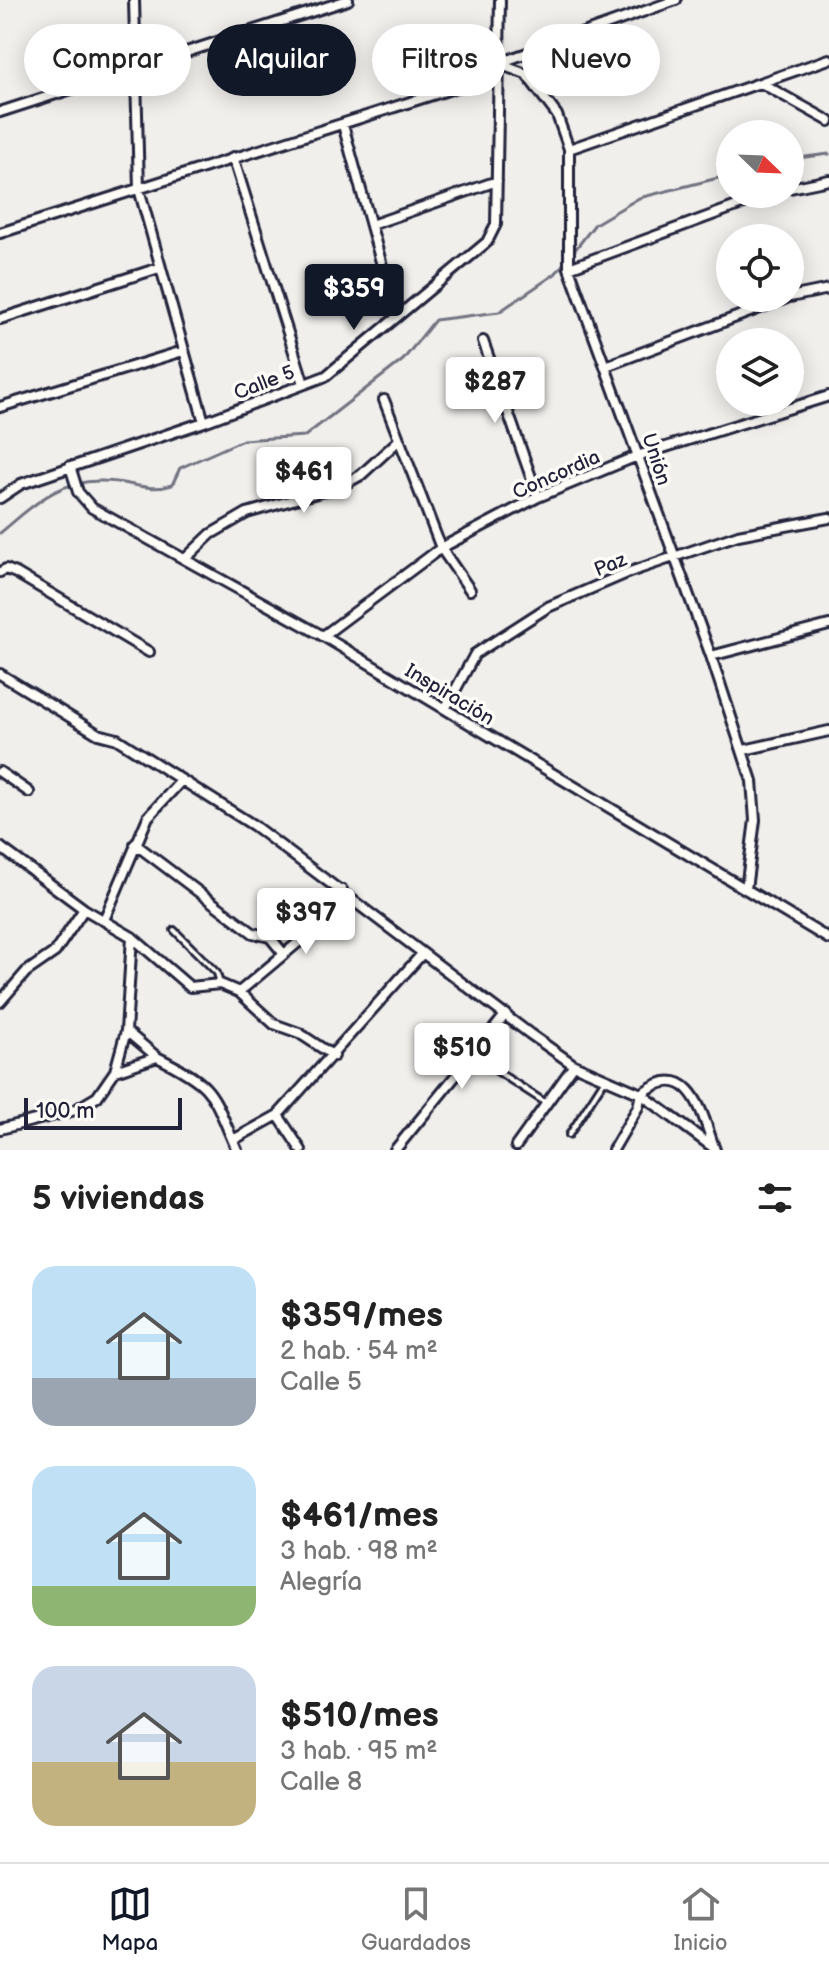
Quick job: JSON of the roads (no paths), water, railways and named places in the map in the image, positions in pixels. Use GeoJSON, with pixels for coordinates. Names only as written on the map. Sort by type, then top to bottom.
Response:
{"type":"FeatureCollection","features":[{"type":"Feature","properties":{"kind":"street"},"geometry":{"type":"LineString","coordinates":[[134,0],[134,24]]}},
{"type":"Feature","properties":{"kind":"street"},"geometry":{"type":"LineString","coordinates":[[191,51],[348,0]]}},
{"type":"Feature","properties":{"kind":"street"},"geometry":{"type":"LineString","coordinates":[[500,0],[500,24]]}},
{"type":"Feature","properties":{"kind":"street"},"geometry":{"type":"LineString","coordinates":[[506,61],[676,0]]}},
{"type":"Feature","properties":{"kind":"street"},"geometry":{"type":"LineString","coordinates":[[569,149],[829,59]]}},
{"type":"Feature","properties":{"kind":"street","name":"Unión"},"geometry":{"type":"LineString","coordinates":[[506,67],[526,74],[557,115],[569,149],[569,268],[711,656],[752,781],[755,820],[746,889]]}},
{"type":"Feature","properties":{"kind":"street"},"geometry":{"type":"LineString","coordinates":[[761,83],[829,121]]}},
{"type":"Feature","properties":{"kind":"street"},"geometry":{"type":"LineString","coordinates":[[0,112],[50,96]]}},
{"type":"Feature","properties":{"kind":"street"},"geometry":{"type":"LineString","coordinates":[[136,96],[139,189],[204,422]]}},
{"type":"Feature","properties":{"kind":"street"},"geometry":{"type":"LineString","coordinates":[[0,233],[431,96]]}},
{"type":"Feature","properties":{"kind":"street"},"geometry":{"type":"LineString","coordinates":[[371,225],[497,181],[498,96]]}},
{"type":"Feature","properties":{"kind":"street"},"geometry":{"type":"LineString","coordinates":[[343,125],[396,316]]}},
{"type":"Feature","properties":{"kind":"street"},"geometry":{"type":"LineString","coordinates":[[233,157],[304,384]]}},
{"type":"Feature","properties":{"kind":"street"},"geometry":{"type":"LineString","coordinates":[[804,185],[829,180]]}},
{"type":"Feature","properties":{"kind":"street","name":"Calle 5"},"geometry":{"type":"LineString","coordinates":[[0,498],[21,484],[204,422],[326,376],[487,242],[496,224],[497,181]]}},
{"type":"Feature","properties":{"kind":"street"},"geometry":{"type":"LineString","coordinates":[[569,268],[731,208]]}},
{"type":"Feature","properties":{"kind":"street"},"geometry":{"type":"LineString","coordinates":[[0,319],[159,268]]}},
{"type":"Feature","properties":{"kind":"street"},"geometry":{"type":"LineString","coordinates":[[804,294],[829,289]]}},
{"type":"Feature","properties":{"kind":"street"},"geometry":{"type":"LineString","coordinates":[[606,366],[748,312]]}},
{"type":"Feature","properties":{"kind":"street"},"geometry":{"type":"LineString","coordinates":[[483,341],[538,497]]}},
{"type":"Feature","properties":{"kind":"street"},"geometry":{"type":"LineString","coordinates":[[0,407],[183,351]]}},
{"type":"Feature","properties":{"kind":"street","name":"Concordia"},"geometry":{"type":"LineString","coordinates":[[323,636],[441,548],[538,497],[639,456],[829,396]]}},
{"type":"Feature","properties":{"kind":"street"},"geometry":{"type":"LineString","coordinates":[[384,400],[441,548],[470,590]]}},
{"type":"Feature","properties":{"kind":"street"},"geometry":{"type":"LineString","coordinates":[[185,559],[211,534],[247,513],[351,481],[398,441]]}},
{"type":"Feature","properties":{"kind":"street","name":"Inspiración"},"geometry":{"type":"LineString","coordinates":[[70,466],[78,492],[92,508],[323,636],[829,939]]}},
{"type":"Feature","properties":{"kind":"street","name":"Paz"},"geometry":{"type":"LineString","coordinates":[[445,709],[475,654],[548,607],[673,557],[751,531],[829,518]]}},
{"type":"Feature","properties":{"kind":"street"},"geometry":{"type":"LineString","coordinates":[[0,572],[6,569],[16,573],[149,652]]}},
{"type":"Feature","properties":{"kind":"street"},"geometry":{"type":"LineString","coordinates":[[711,656],[829,625]]}},
{"type":"Feature","properties":{"kind":"street"},"geometry":{"type":"LineString","coordinates":[[0,674],[98,734],[117,739],[180,782],[253,825],[574,1065],[641,1094],[715,1149]]}},
{"type":"Feature","properties":{"kind":"street"},"geometry":{"type":"LineString","coordinates":[[744,750],[829,731]]}},
{"type":"Feature","properties":{"kind":"street"},"geometry":{"type":"LineString","coordinates":[[0,772],[29,792]]}},
{"type":"Feature","properties":{"kind":"street"},"geometry":{"type":"LineString","coordinates":[[104,920],[148,817],[180,782]]}},
{"type":"Feature","properties":{"kind":"street"},"geometry":{"type":"LineString","coordinates":[[135,844],[253,933],[270,937],[283,953]]}},
{"type":"Feature","properties":{"kind":"street"},"geometry":{"type":"LineString","coordinates":[[0,847],[84,909],[132,937],[190,987],[220,984],[239,992],[274,1024],[299,1033],[334,1056]]}},
{"type":"Feature","properties":{"kind":"street"},"geometry":{"type":"LineString","coordinates":[[239,992],[307,935],[342,890]]}},
{"type":"Feature","properties":{"kind":"street"},"geometry":{"type":"LineString","coordinates":[[0,1002],[3,989],[55,952],[84,909]]}},
{"type":"Feature","properties":{"kind":"street"},"geometry":{"type":"LineString","coordinates":[[0,1129],[75,1110],[97,1097],[115,1071],[126,1031],[132,937]]}},
{"type":"Feature","properties":{"kind":"street"},"geometry":{"type":"LineString","coordinates":[[233,1140],[278,1115],[334,1056],[422,954]]}},
{"type":"Feature","properties":{"kind":"street"},"geometry":{"type":"LineString","coordinates":[[395,1150],[506,1014]]}},
{"type":"Feature","properties":{"kind":"street"},"geometry":{"type":"LineString","coordinates":[[126,1031],[157,1057],[204,1083],[215,1098],[237,1150]]}},
{"type":"Feature","properties":{"kind":"street"},"geometry":{"type":"LineString","coordinates":[[115,1071],[157,1057]]}},
{"type":"Feature","properties":{"kind":"street"},"geometry":{"type":"LineString","coordinates":[[516,1146],[574,1065]]}},
{"type":"Feature","properties":{"kind":"street"},"geometry":{"type":"LineString","coordinates":[[613,1150],[638,1107],[641,1094],[657,1082],[667,1080],[682,1086],[694,1097],[707,1119],[715,1149]]}},
{"type":"Feature","properties":{"kind":"street"},"geometry":{"type":"LineString","coordinates":[[278,1115],[301,1150]]}},
{"type":"Feature","properties":{"kind":"street"},"geometry":{"type":"LineString","coordinates":[[698,1150],[704,1140]]}},
{"type":"Feature","properties":{"kind":"lane"},"geometry":{"type":"LineString","coordinates":[[174,930],[217,973],[220,984]]}},
{"type":"Feature","properties":{"kind":"lane"},"geometry":{"type":"LineString","coordinates":[[474,1050],[489,1066],[547,1104]]}},
{"type":"Feature","properties":{"kind":"lane"},"geometry":{"type":"LineString","coordinates":[[569,1135],[605,1079]]}},
{"type":"Feature","properties":{"kind":"waterway"},"geometry":{"type":"LineString","coordinates":[[804,157],[829,154]]}},
{"type":"Feature","properties":{"kind":"waterway"},"geometry":{"type":"LineString","coordinates":[[571,255],[595,224],[639,198],[716,179]]}},
{"type":"Feature","properties":{"kind":"waterway"},"geometry":{"type":"LineString","coordinates":[[0,533],[35,504],[73,484],[104,481],[163,487],[172,485],[180,468],[243,440],[305,436],[403,360],[435,320],[499,312],[555,274],[566,261]]}}]}
